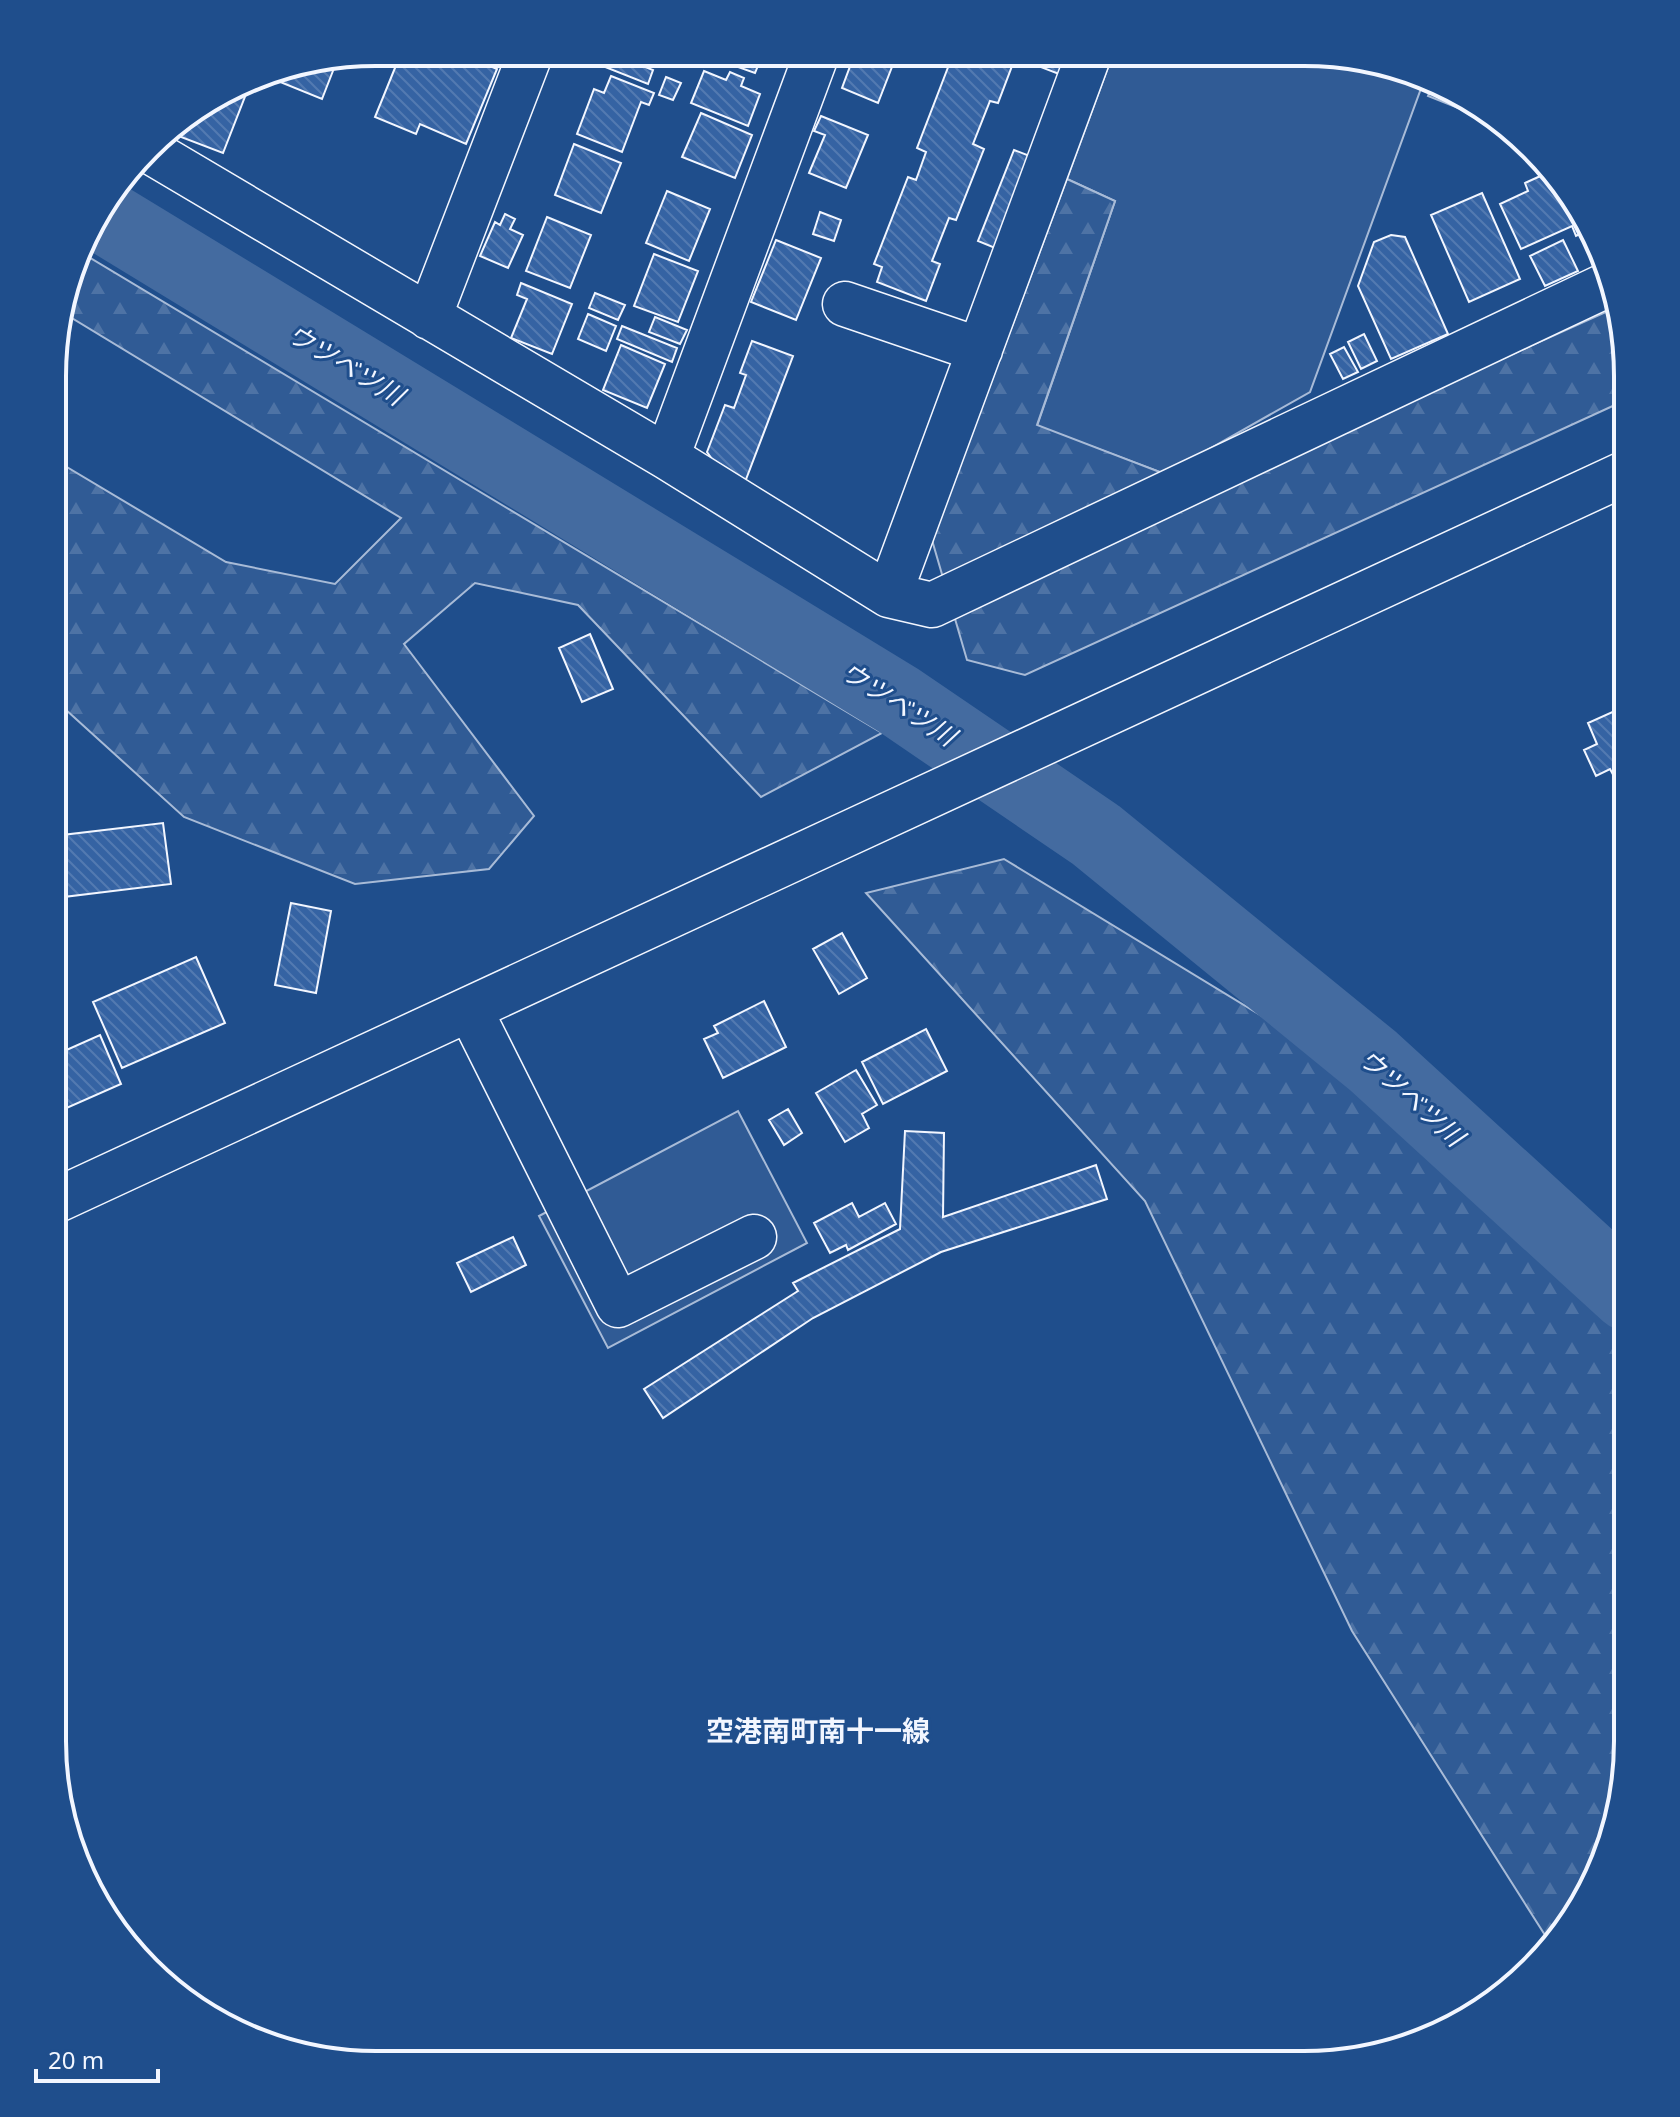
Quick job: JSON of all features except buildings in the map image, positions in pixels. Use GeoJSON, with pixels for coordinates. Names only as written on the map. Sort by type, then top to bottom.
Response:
{"type":"FeatureCollection","features":[{"type":"Feature","properties":{"kind":"street"},"geometry":{"type":"LineString","coordinates":[[429,317],[526,66]]}},
{"type":"Feature","properties":{"kind":"street"},"geometry":{"type":"LineString","coordinates":[[667,457],[812,66]]}},
{"type":"Feature","properties":{"kind":"street"},"geometry":{"type":"LineString","coordinates":[[889,595],[1085,66]]}},
{"type":"Feature","properties":{"kind":"street"},"geometry":{"type":"LineString","coordinates":[[158,156],[667,457],[889,595],[932,605],[1601,288]]}},
{"type":"Feature","properties":{"kind":"street"},"geometry":{"type":"LineString","coordinates":[[845,304],[980,350]]}},
{"type":"Feature","properties":{"kind":"street"},"geometry":{"type":"LineString","coordinates":[[66,1196],[1614,478]]}},
{"type":"Feature","properties":{"kind":"street"},"geometry":{"type":"LineString","coordinates":[[470,1010],[618,1305],[754,1237]]}},
{"type":"Feature","properties":{"kind":"shaded area"},"geometry":{"type":"Polygon","coordinates":[[[1109,66],[1325,67],[1365,72],[1421,89],[1310,392],[1165,474],[1037,426],[1115,201],[1067,179],[1109,66]]]}},
{"type":"Feature","properties":{"kind":"shaded area"},"geometry":{"type":"Polygon","coordinates":[[[1429,93],[1464,110],[1428,96],[1429,93]]]}},
{"type":"Feature","properties":{"kind":"shaded area"},"geometry":{"type":"Polygon","coordinates":[[[738,1111],[807,1243],[608,1348],[539,1216],[738,1111]]]}},
{"type":"Feature","properties":{"kind":"green space"},"geometry":{"type":"Polygon","coordinates":[[[1067,179],[1115,201],[1037,425],[1165,474],[1174,507],[1607,311],[1613,355],[1614,405],[1025,675],[967,660],[932,540],[1067,179]]]}},
{"type":"Feature","properties":{"kind":"green space"},"geometry":{"type":"Polygon","coordinates":[[[90,258],[882,733],[761,797],[578,605],[475,583],[404,644],[534,816],[489,869],[355,884],[184,817],[66,710],[66,467],[226,562],[335,584],[401,518],[72,318],[90,258]]]}},
{"type":"Feature","properties":{"kind":"green space"},"geometry":{"type":"Polygon","coordinates":[[[1004,859],[1326,1055],[1614,1318],[1614,1741],[1611,1782],[1598,1841],[1590,1860],[1573,1896],[1545,1936],[1352,1631],[1145,1201],[866,893],[1004,859]]]}},
{"type":"Feature","properties":{"kind":"waterway","name":"ウツベツ川"},"geometry":{"type":"LineString","coordinates":[[108,219],[898,700],[1096,835],[1373,1061],[1614,1281]]}},
{"type":"Feature","properties":{"kind":"district","name":"空港南町南十一線"},"geometry":{"type":"Point","coordinates":[818,1730]}}]}
